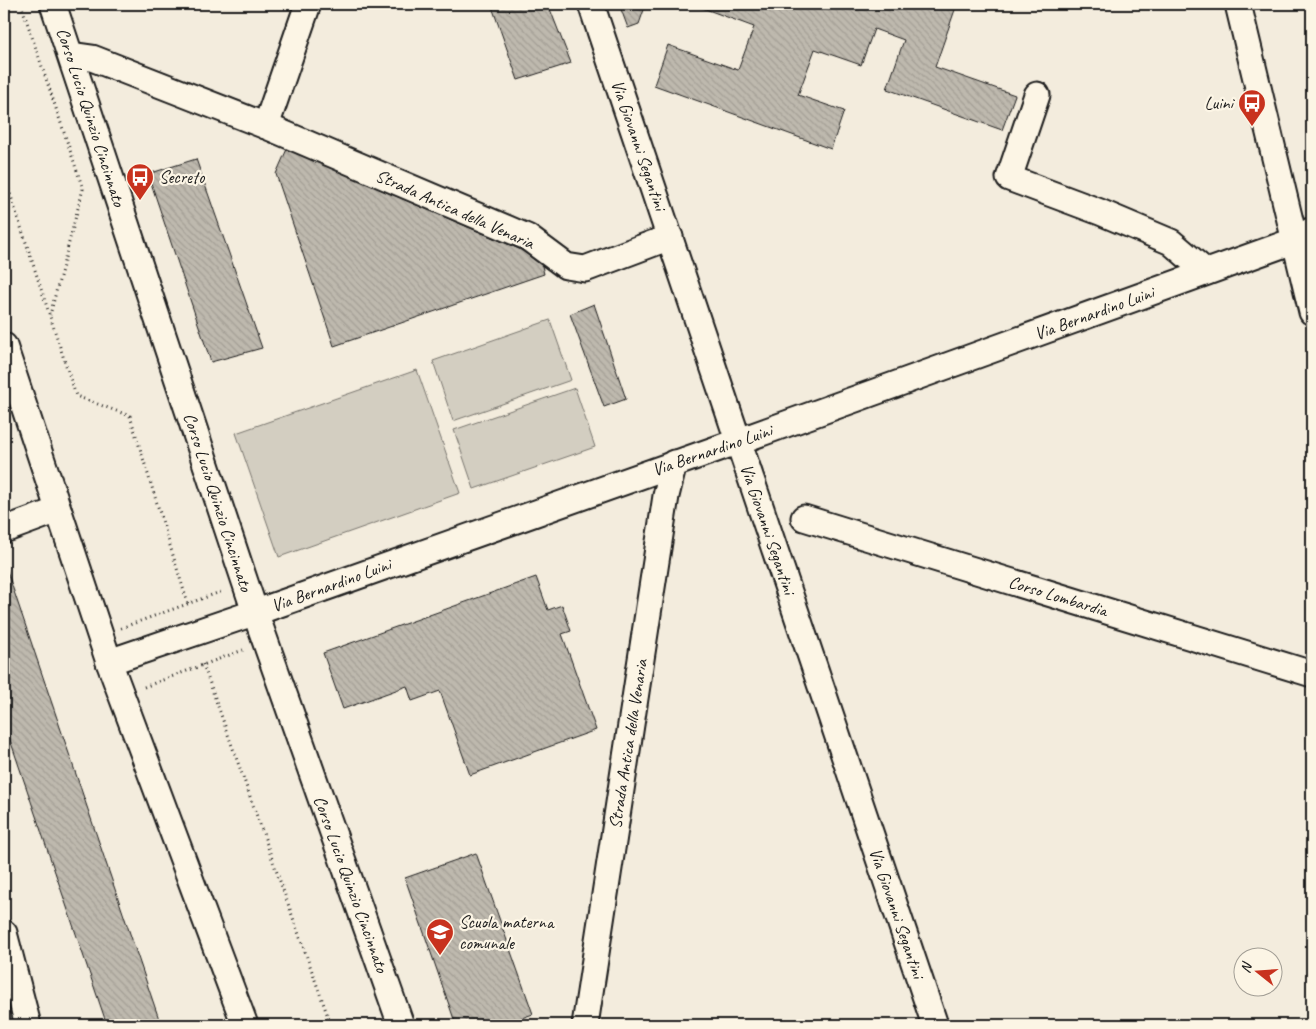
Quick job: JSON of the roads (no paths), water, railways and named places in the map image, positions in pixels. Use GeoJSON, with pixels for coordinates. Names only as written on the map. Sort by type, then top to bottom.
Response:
{"type":"FeatureCollection","features":[{"type":"Feature","properties":{"kind":"street","name":"Corso Lucio Quinzio Cincinnato"},"geometry":{"type":"LineString","coordinates":[[53,4],[254,612],[401,1025]]}},
{"type":"Feature","properties":{"kind":"street"},"geometry":{"type":"LineString","coordinates":[[266,126],[308,4]]}},
{"type":"Feature","properties":{"kind":"street","name":"Via Giovanni Segantini"},"geometry":{"type":"LineString","coordinates":[[591,4],[935,1025]]}},
{"type":"Feature","properties":{"kind":"street"},"geometry":{"type":"LineString","coordinates":[[1238,4],[1275,162],[1304,235],[1312,312]]}},
{"type":"Feature","properties":{"kind":"street","name":"Strada Antica della Venaria"},"geometry":{"type":"LineString","coordinates":[[71,55],[92,58],[266,126],[527,237],[566,266],[585,269],[670,237]]}},
{"type":"Feature","properties":{"kind":"street"},"geometry":{"type":"LineString","coordinates":[[1037,95],[1009,178],[1100,212],[1171,242],[1206,272]]}},
{"type":"Feature","properties":{"kind":"street","name":"Via Bernardino Luini"},"geometry":{"type":"LineString","coordinates":[[109,662],[739,441],[1304,235]]}},
{"type":"Feature","properties":{"kind":"street"},"geometry":{"type":"LineString","coordinates":[[4,346],[109,662],[244,1025]]}},
{"type":"Feature","properties":{"kind":"street","name":"Strada Antica della Venaria"},"geometry":{"type":"LineString","coordinates":[[585,1025],[666,496],[674,463]]}},
{"type":"Feature","properties":{"kind":"street"},"geometry":{"type":"LineString","coordinates":[[4,530],[58,510]]}},
{"type":"Feature","properties":{"kind":"street","name":"Corso Lombardia"},"geometry":{"type":"LineString","coordinates":[[804,518],[1312,674]]}},
{"type":"Feature","properties":{"kind":"street"},"geometry":{"type":"LineString","coordinates":[[4,933],[28,1025]]}},
{"type":"Feature","properties":{"kind":"place","name":"Luini"},"geometry":{"type":"Point","coordinates":[1252,127]}},
{"type":"Feature","properties":{"kind":"place","name":"Secreto"},"geometry":{"type":"Point","coordinates":[140,201]}},
{"type":"Feature","properties":{"kind":"place","name":"Scuola materna comunale"},"geometry":{"type":"Point","coordinates":[440,956]}}]}
